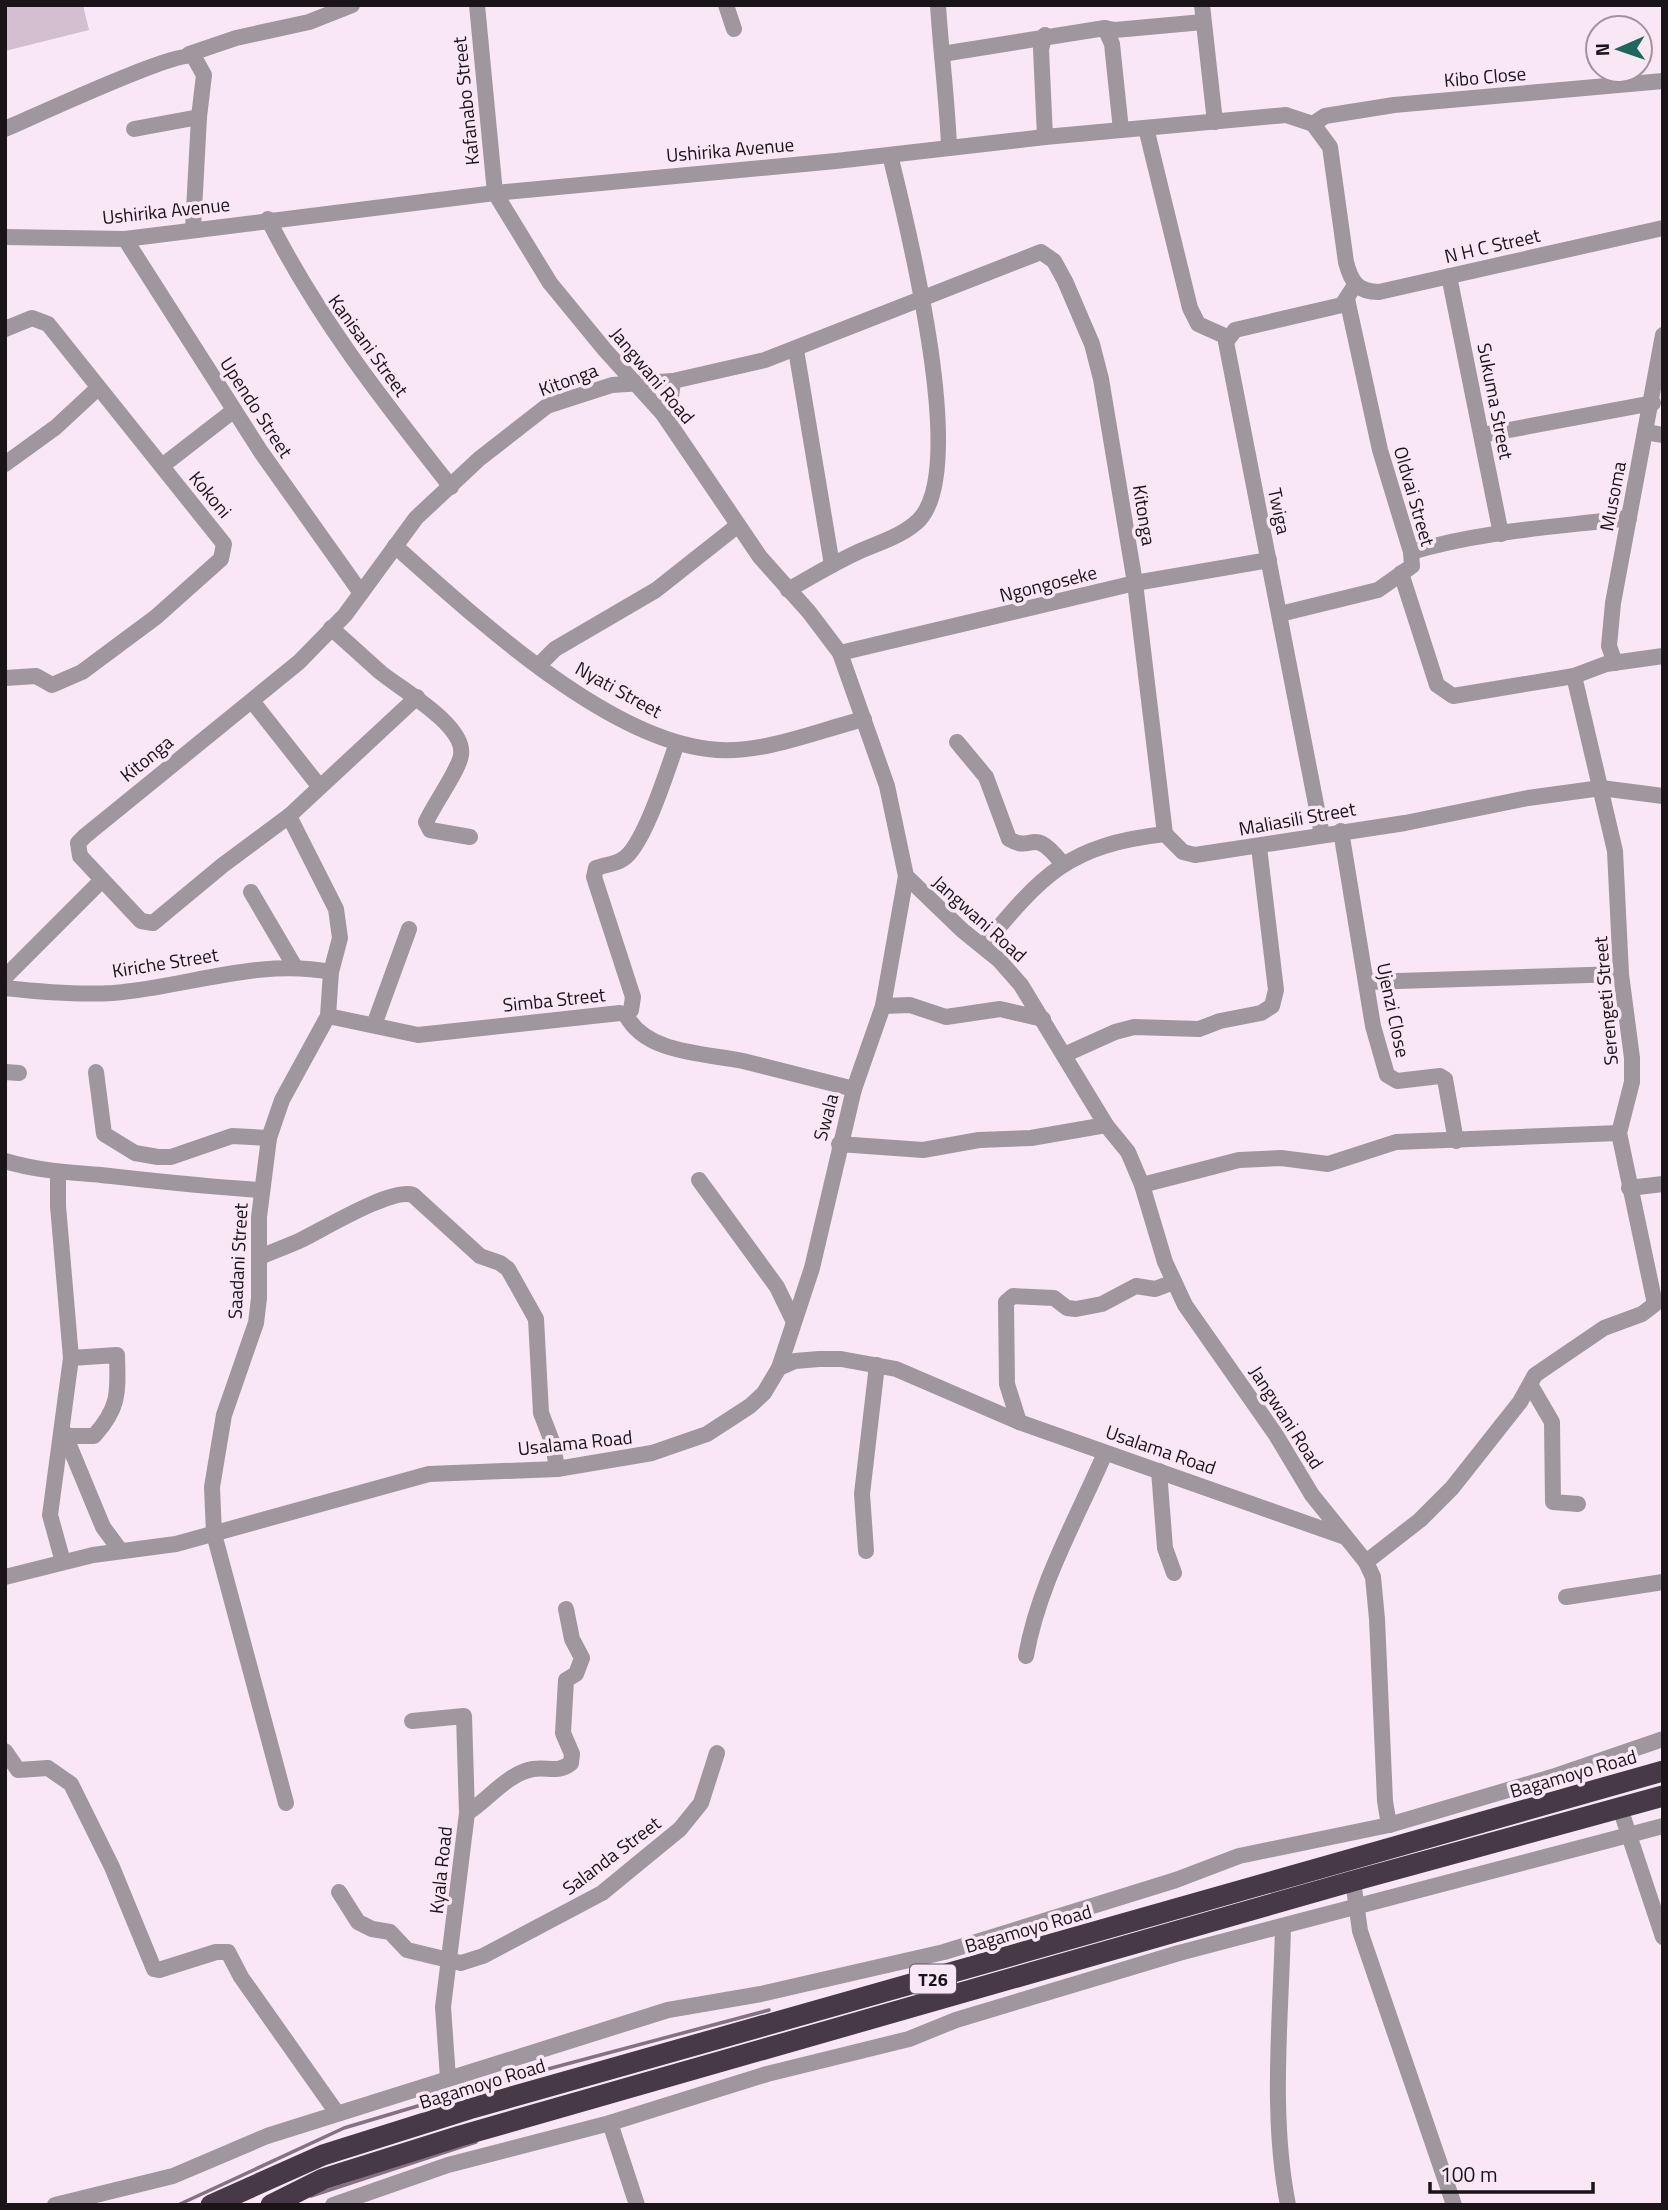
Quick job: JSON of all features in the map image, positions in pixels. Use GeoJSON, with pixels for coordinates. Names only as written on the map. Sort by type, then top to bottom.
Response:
{"type":"FeatureCollection","features":[{"type":"Feature","properties":{"kind":"highway","name":"Bagamoyo Road"},"geometry":{"type":"LineString","coordinates":[[211,2205],[323,2155],[469,2109],[1663,1771]]}},
{"type":"Feature","properties":{"kind":"highway","name":"T26"},"geometry":{"type":"LineString","coordinates":[[271,2205],[323,2179],[460,2136],[1353,1881],[1663,1796]]}},
{"type":"Feature","properties":{"kind":"street"},"geometry":{"type":"LineString","coordinates":[[5,129],[140,71],[236,38],[309,22],[352,5]]}},
{"type":"Feature","properties":{"kind":"street","name":"Kafanabo Street"},"geometry":{"type":"LineString","coordinates":[[477,5],[495,193]]}},
{"type":"Feature","properties":{"kind":"street"},"geometry":{"type":"LineString","coordinates":[[726,5],[734,29]]}},
{"type":"Feature","properties":{"kind":"street"},"geometry":{"type":"LineString","coordinates":[[938,5],[942,54],[946,67],[949,146]]}},
{"type":"Feature","properties":{"kind":"street"},"geometry":{"type":"LineString","coordinates":[[1202,5],[1215,122]]}},
{"type":"Feature","properties":{"kind":"street"},"geometry":{"type":"LineString","coordinates":[[942,54],[1105,28],[1115,30],[1203,22]]}},
{"type":"Feature","properties":{"kind":"street"},"geometry":{"type":"LineString","coordinates":[[1105,28],[1112,44],[1121,130]]}},
{"type":"Feature","properties":{"kind":"street"},"geometry":{"type":"LineString","coordinates":[[1045,36],[1041,49],[1045,136]]}},
{"type":"Feature","properties":{"kind":"street"},"geometry":{"type":"LineString","coordinates":[[189,54],[199,62],[204,75],[193,229]]}},
{"type":"Feature","properties":{"kind":"street","name":"Kibo Close"},"geometry":{"type":"LineString","coordinates":[[1313,124],[1325,116],[1394,105],[1663,81]]}},
{"type":"Feature","properties":{"kind":"street","name":"Ushirika Avenue"},"geometry":{"type":"LineString","coordinates":[[5,237],[125,239],[268,219],[495,193],[890,155],[1045,136],[1286,115],[1313,124]]}},
{"type":"Feature","properties":{"kind":"street"},"geometry":{"type":"LineString","coordinates":[[134,129],[199,117]]}},
{"type":"Feature","properties":{"kind":"street"},"geometry":{"type":"LineString","coordinates":[[1146,128],[1190,308],[1198,324],[1227,337],[1235,330],[1329,310],[1342,305],[1351,292],[1330,147],[1313,124]]}},
{"type":"Feature","properties":{"kind":"street"},"geometry":{"type":"LineString","coordinates":[[788,590],[832,565],[905,531],[920,520],[931,504],[939,465],[935,379],[890,155]]}},
{"type":"Feature","properties":{"kind":"street","name":"Jangwani Road"},"geometry":{"type":"LineString","coordinates":[[495,193],[550,283],[663,414],[737,526],[788,590],[810,612],[840,653],[887,786],[906,876],[916,889],[983,946],[1021,985],[1044,1019],[1106,1125],[1128,1152],[1142,1185],[1165,1262],[1185,1305],[1276,1435],[1312,1494],[1366,1562],[1373,1577],[1377,1619],[1385,1801],[1390,1825]]}},
{"type":"Feature","properties":{"kind":"street","name":"Kanisani Street"},"geometry":{"type":"LineString","coordinates":[[268,219],[302,285],[330,330],[451,486]]}},
{"type":"Feature","properties":{"kind":"street","name":"N H C Street"},"geometry":{"type":"LineString","coordinates":[[1351,292],[1379,292],[1663,228]]}},
{"type":"Feature","properties":{"kind":"street","name":"Upendo Street"},"geometry":{"type":"LineString","coordinates":[[125,239],[233,411],[361,593]]}},
{"type":"Feature","properties":{"kind":"street","name":"Kitonga"},"geometry":{"type":"LineString","coordinates":[[417,697],[289,816],[223,865],[153,923],[141,921],[80,856],[78,843],[143,786],[299,662],[361,593],[416,518],[479,459],[547,406],[593,390],[673,382],[796,349],[920,297],[1041,252],[1054,261],[1092,344],[1101,379],[1135,583],[1165,834]]}},
{"type":"Feature","properties":{"kind":"street","name":"Sukuma Street"},"geometry":{"type":"LineString","coordinates":[[1449,276],[1501,534]]}},
{"type":"Feature","properties":{"kind":"street","name":"Oldvai Street"},"geometry":{"type":"LineString","coordinates":[[1351,292],[1380,450],[1411,552],[1412,566],[1401,573]]}},
{"type":"Feature","properties":{"kind":"street","name":"Kokoni"},"geometry":{"type":"LineString","coordinates":[[5,329],[32,318],[48,324],[224,544],[221,559],[156,617],[82,672],[52,685],[36,676],[5,678]]}},
{"type":"Feature","properties":{"kind":"street","name":"Musoma"},"geometry":{"type":"LineString","coordinates":[[1615,663],[1609,646],[1629,518],[1653,402],[1663,335]]}},
{"type":"Feature","properties":{"kind":"street","name":"Twiga"},"geometry":{"type":"LineString","coordinates":[[1227,337],[1228,360],[1322,835]]}},
{"type":"Feature","properties":{"kind":"street"},"geometry":{"type":"LineString","coordinates":[[796,349],[832,565]]}},
{"type":"Feature","properties":{"kind":"street"},"geometry":{"type":"LineString","coordinates":[[663,414],[670,404],[673,382]]}},
{"type":"Feature","properties":{"kind":"street"},"geometry":{"type":"LineString","coordinates":[[5,464],[56,427],[98,388]]}},
{"type":"Feature","properties":{"kind":"street"},"geometry":{"type":"LineString","coordinates":[[1482,435],[1653,402]]}},
{"type":"Feature","properties":{"kind":"street"},"geometry":{"type":"LineString","coordinates":[[162,467],[233,411]]}},
{"type":"Feature","properties":{"kind":"street"},"geometry":{"type":"LineString","coordinates":[[1645,432],[1663,435]]}},
{"type":"Feature","properties":{"kind":"street"},"geometry":{"type":"LineString","coordinates":[[1411,552],[1444,543],[1501,534],[1629,518]]}},
{"type":"Feature","properties":{"kind":"street"},"geometry":{"type":"LineString","coordinates":[[539,665],[555,649],[656,590],[737,526]]}},
{"type":"Feature","properties":{"kind":"street","name":"Nyati Street"},"geometry":{"type":"LineString","coordinates":[[394,546],[539,665],[596,704],[677,743],[710,750],[754,747],[864,719]]}},
{"type":"Feature","properties":{"kind":"street","name":"Ngongoseke"},"geometry":{"type":"LineString","coordinates":[[840,653],[1135,583],[1269,560]]}},
{"type":"Feature","properties":{"kind":"street"},"geometry":{"type":"LineString","coordinates":[[1280,614],[1378,590],[1401,573],[1435,679],[1447,694],[1469,695],[1574,676],[1615,663],[1663,656]]}},
{"type":"Feature","properties":{"kind":"street"},"geometry":{"type":"LineString","coordinates":[[331,628],[382,674],[417,697],[447,726],[462,749],[459,763],[426,822],[430,830],[470,837]]}},
{"type":"Feature","properties":{"kind":"street","name":"Serengeti Street"},"geometry":{"type":"LineString","coordinates":[[1366,1562],[1420,1520],[1452,1488],[1531,1386],[1535,1375],[1604,1328],[1642,1314],[1655,1304],[1619,1133],[1632,1082],[1621,974],[1615,851],[1574,676]]}},
{"type":"Feature","properties":{"kind":"street"},"geometry":{"type":"LineString","coordinates":[[253,701],[319,786]]}},
{"type":"Feature","properties":{"kind":"street"},"geometry":{"type":"LineString","coordinates":[[957,742],[986,777],[1009,839],[1017,843],[1038,840],[1046,843],[1062,863]]}},
{"type":"Feature","properties":{"kind":"street"},"geometry":{"type":"LineString","coordinates":[[631,1047],[629,1021],[633,997],[594,877],[596,868],[624,859],[629,852],[644,827],[677,743]]}},
{"type":"Feature","properties":{"kind":"street","name":"Maliasili Street"},"geometry":{"type":"LineString","coordinates":[[1165,834],[1183,852],[1195,855],[1405,823],[1528,798],[1601,788],[1663,796]]}},
{"type":"Feature","properties":{"kind":"street","name":"Saadani Street"},"geometry":{"type":"LineString","coordinates":[[286,1803],[214,1534],[211,1508],[224,1415],[256,1323],[261,1190],[269,1138],[282,1100],[328,1016],[331,972],[340,938],[337,909],[289,816]]}},
{"type":"Feature","properties":{"kind":"street","name":"Ujenzi Close"},"geometry":{"type":"LineString","coordinates":[[1341,831],[1366,982],[1387,1075],[1397,1081],[1440,1076],[1445,1079],[1456,1141]]}},
{"type":"Feature","properties":{"kind":"street"},"geometry":{"type":"LineString","coordinates":[[983,946],[1032,889],[1062,863],[1083,852],[1124,839],[1165,834]]}},
{"type":"Feature","properties":{"kind":"street"},"geometry":{"type":"LineString","coordinates":[[1065,1055],[1115,1032],[1134,1027],[1199,1029],[1220,1021],[1261,1013],[1272,1006],[1276,990],[1259,847]]}},
{"type":"Feature","properties":{"kind":"street","name":"Swala"},"geometry":{"type":"LineString","coordinates":[[779,1368],[812,1268],[854,1089],[883,1006],[906,876]]}},
{"type":"Feature","properties":{"kind":"street"},"geometry":{"type":"LineString","coordinates":[[5,977],[57,929],[102,880]]}},
{"type":"Feature","properties":{"kind":"street"},"geometry":{"type":"LineString","coordinates":[[251,892],[295,967]]}},
{"type":"Feature","properties":{"kind":"street"},"geometry":{"type":"LineString","coordinates":[[374,1025],[409,929]]}},
{"type":"Feature","properties":{"kind":"street","name":"Kiriche Street"},"geometry":{"type":"LineString","coordinates":[[5,988],[115,993],[219,975],[295,967],[331,972]]}},
{"type":"Feature","properties":{"kind":"street"},"geometry":{"type":"LineString","coordinates":[[1366,982],[1621,974]]}},
{"type":"Feature","properties":{"kind":"street"},"geometry":{"type":"LineString","coordinates":[[883,1006],[910,1005],[946,1017],[999,1009],[1044,1019]]}},
{"type":"Feature","properties":{"kind":"street","name":"Simba Street"},"geometry":{"type":"LineString","coordinates":[[328,1016],[418,1035],[620,1013],[656,1042],[698,1055],[740,1060],[854,1089]]}},
{"type":"Feature","properties":{"kind":"street"},"geometry":{"type":"LineString","coordinates":[[96,1072],[104,1134],[135,1153],[171,1157],[232,1136],[269,1138]]}},
{"type":"Feature","properties":{"kind":"street"},"geometry":{"type":"LineString","coordinates":[[839,1144],[923,1150],[979,1140],[1031,1138],[1106,1125]]}},
{"type":"Feature","properties":{"kind":"street"},"geometry":{"type":"LineString","coordinates":[[1142,1185],[1239,1160],[1281,1158],[1328,1164],[1396,1142],[1619,1133]]}},
{"type":"Feature","properties":{"kind":"street"},"geometry":{"type":"LineString","coordinates":[[5,1161],[58,1174],[98,1175],[180,1186],[261,1190]]}},
{"type":"Feature","properties":{"kind":"street"},"geometry":{"type":"LineString","coordinates":[[58,1174],[71,1358],[50,1515],[63,1562]]}},
{"type":"Feature","properties":{"kind":"street"},"geometry":{"type":"LineString","coordinates":[[699,1180],[777,1287],[793,1320]]}},
{"type":"Feature","properties":{"kind":"street"},"geometry":{"type":"LineString","coordinates":[[1629,1188],[1663,1184]]}},
{"type":"Feature","properties":{"kind":"street"},"geometry":{"type":"LineString","coordinates":[[260,1257],[303,1240],[333,1221],[400,1194],[413,1195],[480,1256],[508,1269],[532,1308],[536,1319],[541,1413],[553,1444],[557,1469]]}},
{"type":"Feature","properties":{"kind":"street"},"geometry":{"type":"LineString","coordinates":[[1019,1422],[1007,1384],[1006,1302],[1013,1296],[1054,1298],[1067,1308],[1076,1309],[1102,1304],[1136,1286],[1154,1289],[1174,1282]]}},
{"type":"Feature","properties":{"kind":"street"},"geometry":{"type":"LineString","coordinates":[[63,1436],[94,1436],[116,1404],[117,1355],[71,1358]]}},
{"type":"Feature","properties":{"kind":"street","name":"Usalama Road"},"geometry":{"type":"LineString","coordinates":[[5,1577],[120,1550],[176,1544],[429,1474],[557,1469],[607,1463],[652,1453],[706,1434],[750,1406],[764,1393],[779,1368],[795,1361],[819,1359],[896,1369],[1019,1422],[1350,1539]]}},
{"type":"Feature","properties":{"kind":"street"},"geometry":{"type":"LineString","coordinates":[[866,1551],[862,1494],[877,1365]]}},
{"type":"Feature","properties":{"kind":"street"},"geometry":{"type":"LineString","coordinates":[[1531,1386],[1552,1422],[1553,1502],[1560,1505],[1578,1504]]}},
{"type":"Feature","properties":{"kind":"street"},"geometry":{"type":"LineString","coordinates":[[61,1419],[63,1436],[103,1527],[120,1550]]}},
{"type":"Feature","properties":{"kind":"street"},"geometry":{"type":"LineString","coordinates":[[1026,1656],[1032,1621],[1045,1584],[1105,1453]]}},
{"type":"Feature","properties":{"kind":"street"},"geometry":{"type":"LineString","coordinates":[[1159,1471],[1165,1548],[1174,1573]]}},
{"type":"Feature","properties":{"kind":"street"},"geometry":{"type":"LineString","coordinates":[[1566,1597],[1663,1582]]}},
{"type":"Feature","properties":{"kind":"street"},"geometry":{"type":"LineString","coordinates":[[467,1813],[521,1773],[533,1769],[560,1770],[571,1763],[572,1754],[563,1733],[566,1680],[576,1674],[582,1661],[571,1637],[566,1609]]}},
{"type":"Feature","properties":{"kind":"street","name":"Kyala Road"},"geometry":{"type":"LineString","coordinates":[[412,1721],[464,1716],[467,1813],[443,2007],[448,2078]]}},
{"type":"Feature","properties":{"kind":"street"},"geometry":{"type":"LineString","coordinates":[[55,2205],[173,2176],[267,2136],[668,2010],[761,1994],[944,1952],[1176,1880],[1239,1856],[1390,1825],[1540,1781],[1663,1739]]}},
{"type":"Feature","properties":{"kind":"street"},"geometry":{"type":"LineString","coordinates":[[5,1751],[18,1770],[48,1768],[71,1784],[112,1867],[154,1969],[159,1970],[216,1952],[229,1952],[241,1977],[337,2113]]}},
{"type":"Feature","properties":{"kind":"street","name":"Salanda Street"},"geometry":{"type":"LineString","coordinates":[[339,1892],[365,1926],[390,1932],[407,1950],[461,1963],[484,1956],[602,1893],[693,1815],[705,1793],[717,1753]]}},
{"type":"Feature","properties":{"kind":"street"},"geometry":{"type":"LineString","coordinates":[[1620,1808],[1663,1937]]}},
{"type":"Feature","properties":{"kind":"street"},"geometry":{"type":"LineString","coordinates":[[332,2205],[448,2165],[610,2123],[767,2074],[908,2039],[956,2020],[1179,1953],[1356,1909],[1663,1826]]}},
{"type":"Feature","properties":{"kind":"street"},"geometry":{"type":"LineString","coordinates":[[1353,1881],[1360,1931],[1454,2205]]}},
{"type":"Feature","properties":{"kind":"street"},"geometry":{"type":"LineString","coordinates":[[1283,1926],[1278,2104],[1282,2176],[1288,2205]]}},
{"type":"Feature","properties":{"kind":"street"},"geometry":{"type":"LineString","coordinates":[[610,2123],[637,2205]]}},
{"type":"Feature","properties":{"kind":"shaded area"},"geometry":{"type":"Polygon","coordinates":[[[5,5],[83,5],[89,30],[5,51],[5,5]]]}},
{"type":"Feature","properties":{"kind":"waterway"},"geometry":{"type":"LineString","coordinates":[[503,2081],[769,2010]]}},
{"type":"Feature","properties":{"kind":"waterway"},"geometry":{"type":"LineString","coordinates":[[178,2205],[344,2128],[458,2094]]}},
{"type":"Feature","properties":{"kind":"waterway"},"geometry":{"type":"LineString","coordinates":[[311,2196],[476,2142]]}}]}
